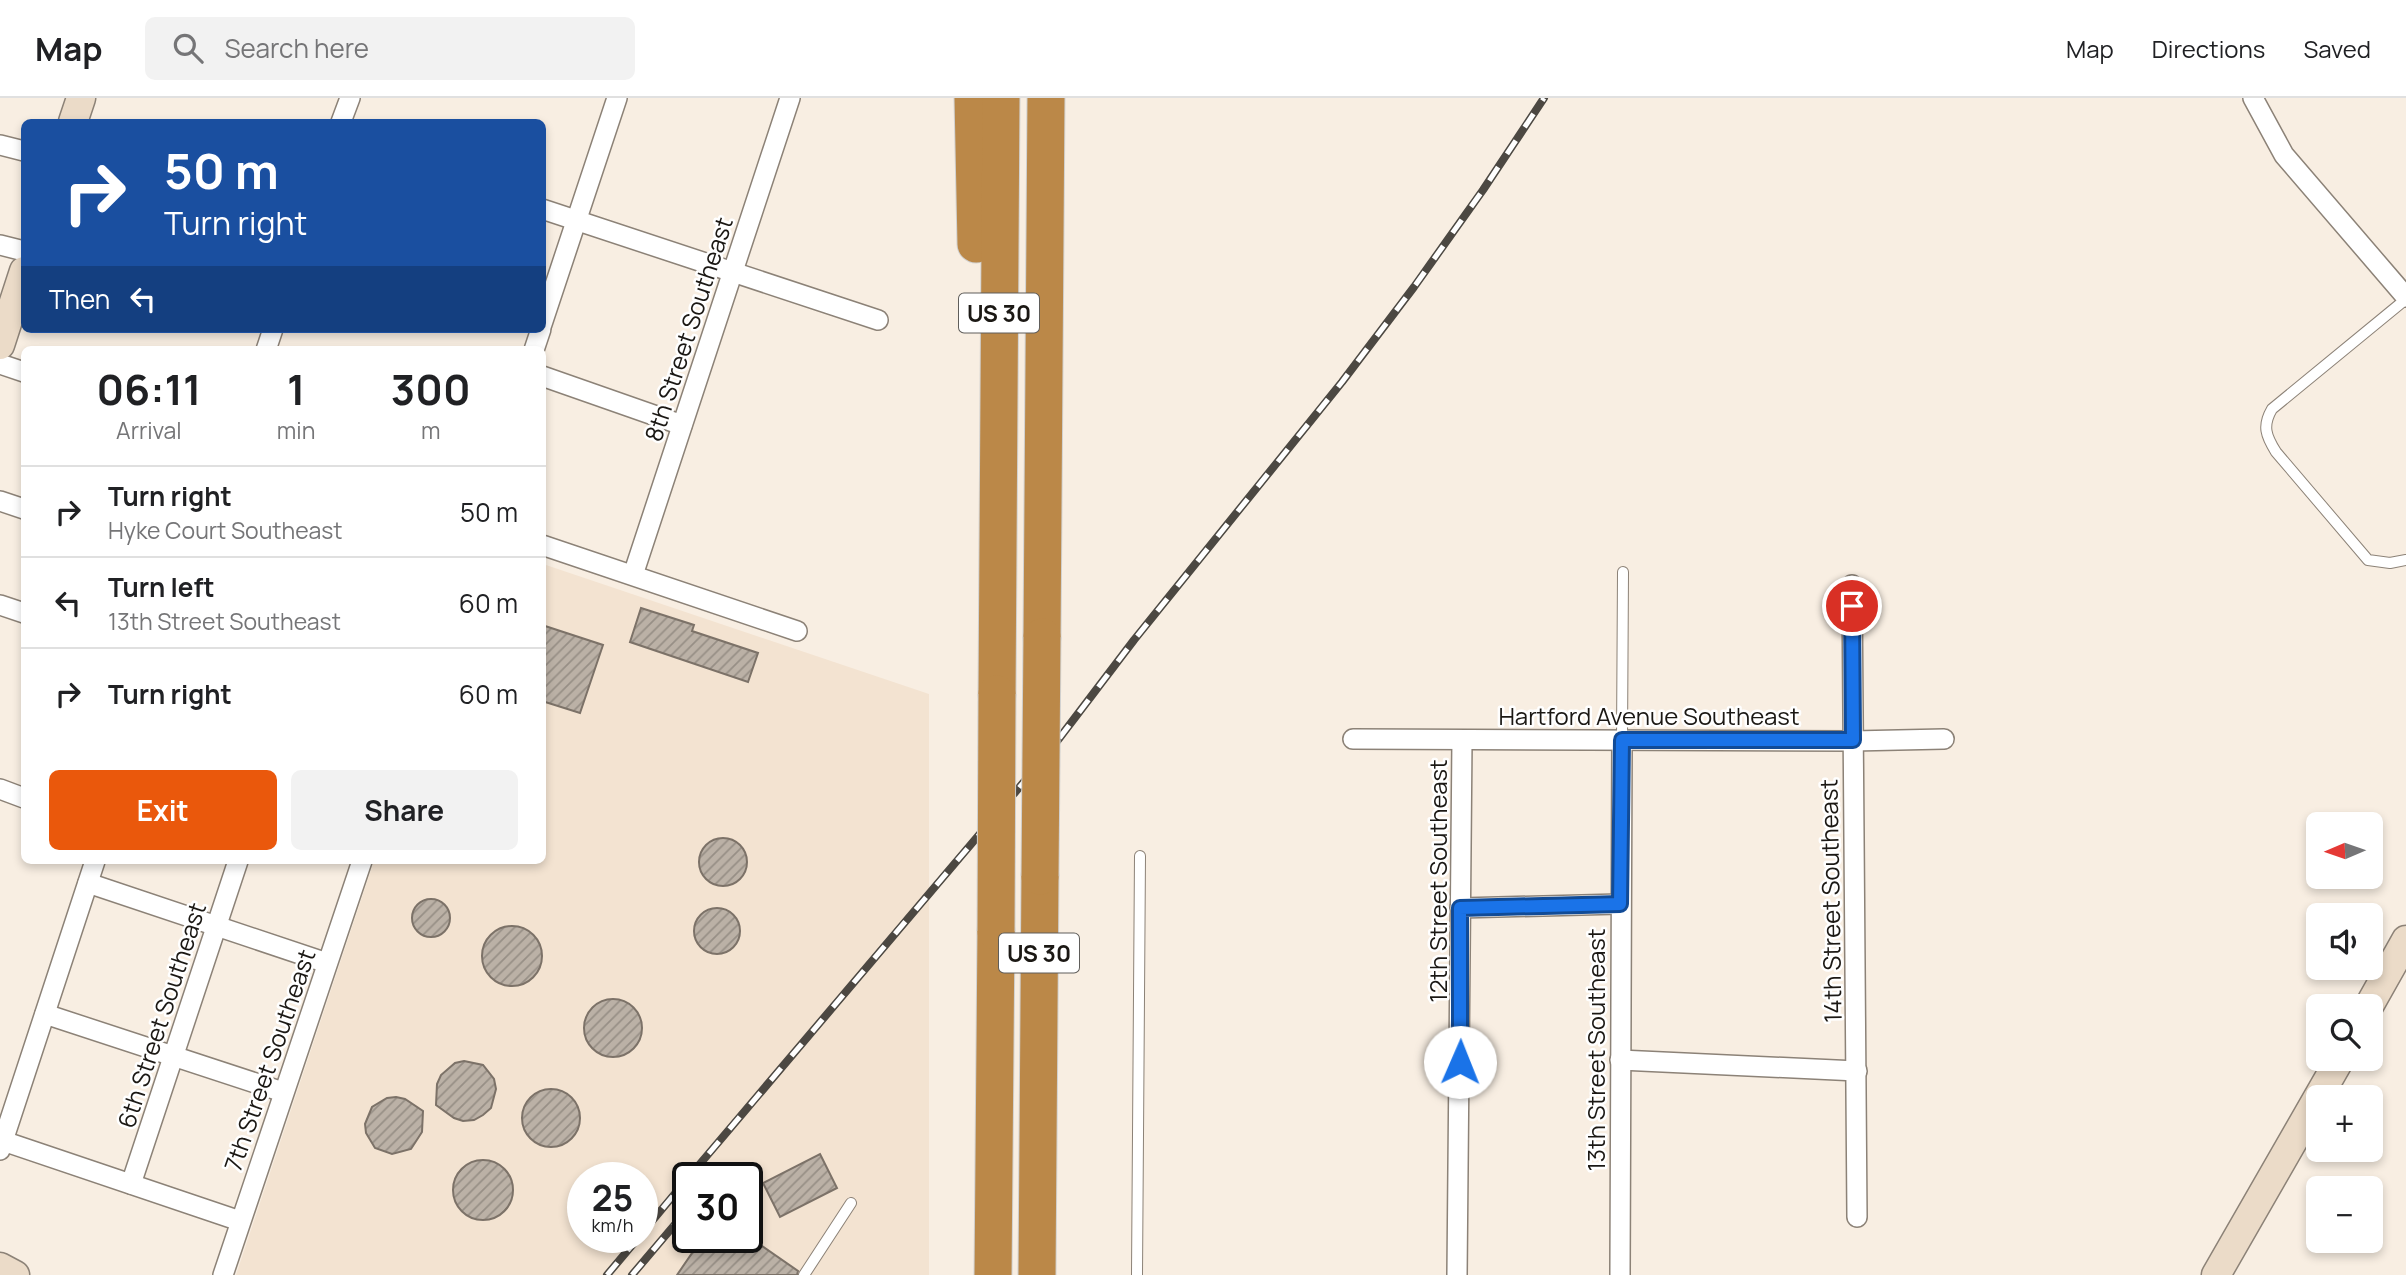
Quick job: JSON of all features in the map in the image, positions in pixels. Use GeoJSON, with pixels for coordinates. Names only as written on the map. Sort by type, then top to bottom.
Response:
{"type":"FeatureCollection","features":[{"type":"Feature","properties":{"kind":"highway"},"geometry":{"type":"LineString","coordinates":[[973,98],[977,300],[998,529]]}},
{"type":"Feature","properties":{"kind":"highway","name":"US 30"},"geometry":{"type":"LineString","coordinates":[[993,1275],[1001,98]]}},
{"type":"Feature","properties":{"kind":"highway","name":"US 30"},"geometry":{"type":"LineString","coordinates":[[1037,1275],[1046,98]]}},
{"type":"Feature","properties":{"kind":"highway"},"geometry":{"type":"LineString","coordinates":[[1043,394],[1064,262],[1069,98]]}},
{"type":"Feature","properties":{"kind":"street"},"geometry":{"type":"LineString","coordinates":[[74,119],[81,98]]}},
{"type":"Feature","properties":{"kind":"street"},"geometry":{"type":"LineString","coordinates":[[342,119],[350,98]]}},
{"type":"Feature","properties":{"kind":"street"},"geometry":{"type":"LineString","coordinates":[[546,312],[617,98]]}},
{"type":"Feature","properties":{"kind":"street","name":"8th Street Southeast"},"geometry":{"type":"LineString","coordinates":[[633,575],[790,98]]}},
{"type":"Feature","properties":{"kind":"street"},"geometry":{"type":"LineString","coordinates":[[2253,98],[2284,155],[2406,298]]}},
{"type":"Feature","properties":{"kind":"street"},"geometry":{"type":"LineString","coordinates":[[0,145],[21,150]]}},
{"type":"Feature","properties":{"kind":"street"},"geometry":{"type":"LineString","coordinates":[[546,210],[878,320]]}},
{"type":"Feature","properties":{"kind":"street"},"geometry":{"type":"LineString","coordinates":[[0,245],[21,250]]}},
{"type":"Feature","properties":{"kind":"street"},"geometry":{"type":"LineString","coordinates":[[0,345],[21,280]]}},
{"type":"Feature","properties":{"kind":"street"},"geometry":{"type":"LineString","coordinates":[[0,364],[21,371]]}},
{"type":"Feature","properties":{"kind":"street"},"geometry":{"type":"LineString","coordinates":[[546,377],[682,425]]}},
{"type":"Feature","properties":{"kind":"street"},"geometry":{"type":"LineString","coordinates":[[0,501],[21,508]]}},
{"type":"Feature","properties":{"kind":"street"},"geometry":{"type":"LineString","coordinates":[[546,546],[797,631]]}},
{"type":"Feature","properties":{"kind":"street","name":"14th Street Southeast"},"geometry":{"type":"LineString","coordinates":[[1852,585],[1857,1217]]}},
{"type":"Feature","properties":{"kind":"street"},"geometry":{"type":"LineString","coordinates":[[0,605],[21,612]]}},
{"type":"Feature","properties":{"kind":"street","name":"Hartford Avenue Southeast"},"geometry":{"type":"LineString","coordinates":[[1353,738],[1944,739]]}},
{"type":"Feature","properties":{"kind":"street","name":"12th Street Southeast"},"geometry":{"type":"LineString","coordinates":[[1457,1275],[1462,740]]}},
{"type":"Feature","properties":{"kind":"street","name":"13th Street Southeast"},"geometry":{"type":"LineString","coordinates":[[1620,1275],[1622,740]]}},
{"type":"Feature","properties":{"kind":"street"},"geometry":{"type":"LineString","coordinates":[[0,789],[21,797]]}},
{"type":"Feature","properties":{"kind":"street"},"geometry":{"type":"LineString","coordinates":[[94,864],[1,1146],[131,1184],[240,1221]]}},
{"type":"Feature","properties":{"kind":"street","name":"6th Street Southeast"},"geometry":{"type":"LineString","coordinates":[[131,1184],[237,864]]}},
{"type":"Feature","properties":{"kind":"street","name":"7th Street Southeast"},"geometry":{"type":"LineString","coordinates":[[223,1275],[361,864]]}},
{"type":"Feature","properties":{"kind":"street"},"geometry":{"type":"LineString","coordinates":[[88,883],[327,963]]}},
{"type":"Feature","properties":{"kind":"street"},"geometry":{"type":"LineString","coordinates":[[1460,908],[1620,904]]}},
{"type":"Feature","properties":{"kind":"street"},"geometry":{"type":"LineString","coordinates":[[2377,994],[2406,940]]}},
{"type":"Feature","properties":{"kind":"street"},"geometry":{"type":"LineString","coordinates":[[45,1014],[283,1092]]}},
{"type":"Feature","properties":{"kind":"street"},"geometry":{"type":"LineString","coordinates":[[1620,1060],[1857,1071]]}},
{"type":"Feature","properties":{"kind":"street"},"geometry":{"type":"LineString","coordinates":[[2216,1275],[2333,1071]]}},
{"type":"Feature","properties":{"kind":"street"},"geometry":{"type":"LineString","coordinates":[[0,1267],[15,1275]]}},
{"type":"Feature","properties":{"kind":"lane"},"geometry":{"type":"LineString","coordinates":[[2406,298],[2272,409],[2265,422],[2267,437],[2276,452],[2368,560],[2390,563],[2406,560]]}},
{"type":"Feature","properties":{"kind":"lane"},"geometry":{"type":"LineString","coordinates":[[1622,740],[1623,572]]}},
{"type":"Feature","properties":{"kind":"lane"},"geometry":{"type":"LineString","coordinates":[[1137,1275],[1140,856]]}},
{"type":"Feature","properties":{"kind":"lane"},"geometry":{"type":"LineString","coordinates":[[804,1275],[851,1203]]}},
{"type":"Feature","properties":{"kind":"shaded area"},"geometry":{"type":"Polygon","coordinates":[[[546,565],[929,694],[929,1275],[236,1275],[373,864],[546,864],[546,565]]]}},
{"type":"Feature","properties":{"kind":"building"},"geometry":{"type":"Polygon","coordinates":[[[641,608],[694,625],[692,631],[758,653],[748,682],[630,642],[641,608]]]}},
{"type":"Feature","properties":{"kind":"building"},"geometry":{"type":"Polygon","coordinates":[[[546,626],[603,645],[580,713],[546,702],[546,626]]]}},
{"type":"Feature","properties":{"kind":"building"},"geometry":{"type":"Polygon","coordinates":[[[723,838],[740,845],[747,862],[740,879],[723,886],[706,879],[699,862],[706,845],[723,838]]]}},
{"type":"Feature","properties":{"kind":"building"},"geometry":{"type":"Polygon","coordinates":[[[431,899],[445,904],[450,918],[445,932],[431,937],[417,932],[412,918],[417,904],[431,899]]]}},
{"type":"Feature","properties":{"kind":"building"},"geometry":{"type":"Polygon","coordinates":[[[717,908],[733,915],[740,931],[733,947],[717,954],[701,947],[694,931],[701,915],[717,908]]]}},
{"type":"Feature","properties":{"kind":"building"},"geometry":{"type":"Polygon","coordinates":[[[506,926],[518,926],[537,939],[542,956],[540,968],[529,981],[518,986],[506,986],[487,973],[482,962],[482,950],[495,931],[506,926]]]}},
{"type":"Feature","properties":{"kind":"building"},"geometry":{"type":"Polygon","coordinates":[[[607,999],[619,999],[634,1007],[642,1022],[642,1034],[634,1049],[619,1057],[607,1057],[592,1049],[584,1034],[584,1022],[592,1007],[607,999]]]}},
{"type":"Feature","properties":{"kind":"building"},"geometry":{"type":"Polygon","coordinates":[[[464,1061],[483,1065],[494,1079],[496,1089],[491,1108],[474,1120],[463,1121],[436,1105],[437,1084],[441,1075],[455,1063],[464,1061]]]}},
{"type":"Feature","properties":{"kind":"building"},"geometry":{"type":"Polygon","coordinates":[[[551,1089],[562,1091],[575,1102],[580,1118],[578,1129],[567,1142],[551,1147],[540,1145],[527,1134],[522,1118],[524,1107],[535,1094],[551,1089]]]}},
{"type":"Feature","properties":{"kind":"building"},"geometry":{"type":"Polygon","coordinates":[[[387,1098],[405,1099],[423,1111],[422,1132],[411,1149],[392,1154],[375,1148],[366,1133],[365,1124],[372,1107],[387,1098]]]}},
{"type":"Feature","properties":{"kind":"building"},"geometry":{"type":"Polygon","coordinates":[[[820,1154],[837,1188],[780,1217],[763,1183],[820,1154]]]}},
{"type":"Feature","properties":{"kind":"building"},"geometry":{"type":"Polygon","coordinates":[[[483,1160],[500,1165],[508,1173],[513,1190],[508,1207],[500,1215],[483,1220],[466,1215],[458,1207],[453,1190],[458,1173],[466,1165],[483,1160]]]}},
{"type":"Feature","properties":{"kind":"building"},"geometry":{"type":"Polygon","coordinates":[[[763,1247],[798,1271],[797,1275],[677,1275],[692,1253],[763,1253],[763,1247]]]}},
{"type":"Feature","properties":{"kind":"railway"},"geometry":{"type":"LineString","coordinates":[[702,1162],[1045,757],[1134,640],[1342,382],[1483,190],[1544,98]]}},
{"type":"Feature","properties":{"kind":"railway"},"geometry":{"type":"LineString","coordinates":[[658,1214],[672,1197]]}},
{"type":"Feature","properties":{"kind":"railway"},"geometry":{"type":"LineString","coordinates":[[632,1275],[672,1228]]}},
{"type":"Feature","properties":{"kind":"railway"},"geometry":{"type":"LineString","coordinates":[[607,1275],[626,1253]]}},
{"type":"Feature","properties":{"kind":"route"},"geometry":{"type":"LineString","coordinates":[[1460,1062],[1460,908],[1620,904],[1622,740],[1853,740],[1852,606]]}}]}
